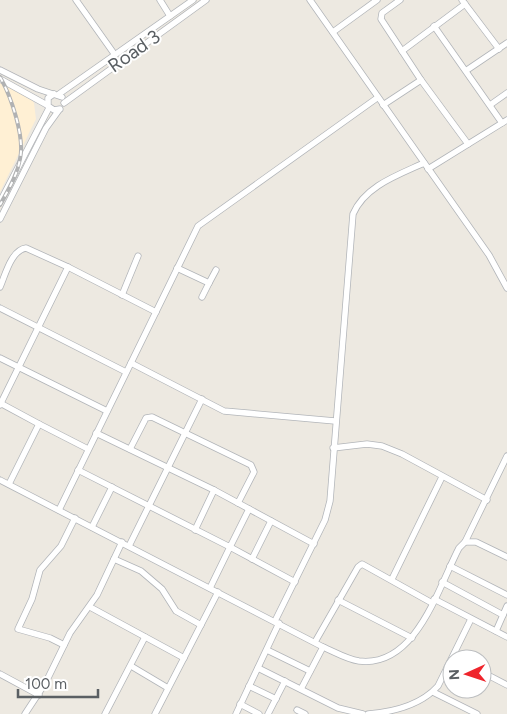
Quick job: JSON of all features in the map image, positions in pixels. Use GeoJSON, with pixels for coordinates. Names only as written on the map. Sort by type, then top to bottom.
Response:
{"type":"FeatureCollection","features":[{"type":"Feature","properties":{"kind":"street"},"geometry":{"type":"LineString","coordinates":[[76,0],[115,55]]}},
{"type":"Feature","properties":{"kind":"street"},"geometry":{"type":"LineString","coordinates":[[160,0],[170,16]]}},
{"type":"Feature","properties":{"kind":"street","name":"Road 3"},"geometry":{"type":"LineString","coordinates":[[57,94],[194,0]]}},
{"type":"Feature","properties":{"kind":"street","name":"Road 3"},"geometry":{"type":"LineString","coordinates":[[59,110],[64,103],[206,0]]}},
{"type":"Feature","properties":{"kind":"street"},"geometry":{"type":"LineString","coordinates":[[310,0],[489,255],[507,288]]}},
{"type":"Feature","properties":{"kind":"street"},"geometry":{"type":"LineString","coordinates":[[364,0],[369,6]]}},
{"type":"Feature","properties":{"kind":"street"},"geometry":{"type":"LineString","coordinates":[[333,32],[377,0]]}},
{"type":"Feature","properties":{"kind":"street"},"geometry":{"type":"LineString","coordinates":[[400,0],[381,16],[402,51],[468,144]]}},
{"type":"Feature","properties":{"kind":"street"},"geometry":{"type":"LineString","coordinates":[[402,51],[464,2],[499,48]]}},
{"type":"Feature","properties":{"kind":"street"},"geometry":{"type":"LineString","coordinates":[[236,714],[325,520],[330,501],[353,214],[357,204],[369,192],[426,166],[468,144],[505,121],[490,105],[434,26]]}},
{"type":"Feature","properties":{"kind":"street"},"geometry":{"type":"LineString","coordinates":[[467,70],[507,43]]}},
{"type":"Feature","properties":{"kind":"street"},"geometry":{"type":"LineString","coordinates":[[0,70],[30,86],[57,94],[64,103]]}},
{"type":"Feature","properties":{"kind":"street"},"geometry":{"type":"LineString","coordinates":[[0,79],[48,106],[59,110],[0,202]]}},
{"type":"Feature","properties":{"kind":"street"},"geometry":{"type":"LineString","coordinates":[[383,105],[422,80]]}},
{"type":"Feature","properties":{"kind":"street"},"geometry":{"type":"LineString","coordinates":[[490,105],[507,93]]}},
{"type":"Feature","properties":{"kind":"street"},"geometry":{"type":"LineString","coordinates":[[0,218],[48,106],[48,98],[57,94]]}},
{"type":"Feature","properties":{"kind":"street"},"geometry":{"type":"LineString","coordinates":[[59,510],[192,236],[206,219],[377,98]]}},
{"type":"Feature","properties":{"kind":"street"},"geometry":{"type":"LineString","coordinates":[[0,287],[14,256],[21,249],[30,250],[68,267],[156,312]]}},
{"type":"Feature","properties":{"kind":"street"},"geometry":{"type":"LineString","coordinates":[[122,295],[138,256]]}},
{"type":"Feature","properties":{"kind":"street"},"geometry":{"type":"LineString","coordinates":[[68,267],[0,404],[88,449]]}},
{"type":"Feature","properties":{"kind":"street"},"geometry":{"type":"LineString","coordinates":[[178,268],[209,283]]}},
{"type":"Feature","properties":{"kind":"street"},"geometry":{"type":"LineString","coordinates":[[202,296],[216,270]]}},
{"type":"Feature","properties":{"kind":"street"},"geometry":{"type":"LineString","coordinates":[[0,308],[126,372]]}},
{"type":"Feature","properties":{"kind":"street"},"geometry":{"type":"LineString","coordinates":[[0,358],[107,411]]}},
{"type":"Feature","properties":{"kind":"street"},"geometry":{"type":"LineString","coordinates":[[131,363],[224,411],[335,421]]}},
{"type":"Feature","properties":{"kind":"street"},"geometry":{"type":"LineString","coordinates":[[129,546],[202,400]]}},
{"type":"Feature","properties":{"kind":"street"},"geometry":{"type":"LineString","coordinates":[[130,449],[148,417],[186,434],[254,468],[238,503]]}},
{"type":"Feature","properties":{"kind":"street"},"geometry":{"type":"LineString","coordinates":[[9,484],[39,424]]}},
{"type":"Feature","properties":{"kind":"street"},"geometry":{"type":"LineString","coordinates":[[96,433],[214,490],[314,544]]}},
{"type":"Feature","properties":{"kind":"street"},"geometry":{"type":"LineString","coordinates":[[333,448],[367,444],[382,446],[402,454],[487,500]]}},
{"type":"Feature","properties":{"kind":"street"},"geometry":{"type":"LineString","coordinates":[[0,480],[346,658],[369,662],[390,657],[412,638],[433,601],[458,548],[465,542],[487,500],[505,465],[507,456]]}},
{"type":"Feature","properties":{"kind":"street"},"geometry":{"type":"LineString","coordinates":[[78,470],[295,582]]}},
{"type":"Feature","properties":{"kind":"street"},"geometry":{"type":"LineString","coordinates":[[392,579],[442,477]]}},
{"type":"Feature","properties":{"kind":"street"},"geometry":{"type":"LineString","coordinates":[[92,527],[112,487]]}},
{"type":"Feature","properties":{"kind":"street"},"geometry":{"type":"LineString","coordinates":[[195,530],[214,490]]}},
{"type":"Feature","properties":{"kind":"street"},"geometry":{"type":"LineString","coordinates":[[210,588],[249,509]]}},
{"type":"Feature","properties":{"kind":"street"},"geometry":{"type":"LineString","coordinates":[[64,645],[50,638],[18,629],[32,599],[40,570],[61,546],[75,518]]}},
{"type":"Feature","properties":{"kind":"street"},"geometry":{"type":"LineString","coordinates":[[252,559],[271,521]]}},
{"type":"Feature","properties":{"kind":"street"},"geometry":{"type":"LineString","coordinates":[[25,714],[38,695],[82,614],[90,607],[122,542]]}},
{"type":"Feature","properties":{"kind":"street"},"geometry":{"type":"LineString","coordinates":[[465,542],[476,542],[507,557]]}},
{"type":"Feature","properties":{"kind":"street"},"geometry":{"type":"LineString","coordinates":[[114,559],[141,571],[162,589],[176,610],[201,625]]}},
{"type":"Feature","properties":{"kind":"street"},"geometry":{"type":"LineString","coordinates":[[315,642],[359,565],[368,566],[507,638]]}},
{"type":"Feature","properties":{"kind":"street"},"geometry":{"type":"LineString","coordinates":[[450,566],[507,595]]}},
{"type":"Feature","properties":{"kind":"street"},"geometry":{"type":"LineString","coordinates":[[442,582],[503,615]]}},
{"type":"Feature","properties":{"kind":"street"},"geometry":{"type":"LineString","coordinates":[[154,714],[218,592]]}},
{"type":"Feature","properties":{"kind":"street"},"geometry":{"type":"LineString","coordinates":[[338,600],[412,638]]}},
{"type":"Feature","properties":{"kind":"street"},"geometry":{"type":"LineString","coordinates":[[496,632],[507,606]]}},
{"type":"Feature","properties":{"kind":"street"},"geometry":{"type":"LineString","coordinates":[[90,607],[184,658]]}},
{"type":"Feature","properties":{"kind":"street"},"geometry":{"type":"LineString","coordinates":[[458,649],[471,619]]}},
{"type":"Feature","properties":{"kind":"street"},"geometry":{"type":"LineString","coordinates":[[105,714],[145,637]]}},
{"type":"Feature","properties":{"kind":"street"},"geometry":{"type":"LineString","coordinates":[[301,689],[323,646]]}},
{"type":"Feature","properties":{"kind":"street"},"geometry":{"type":"LineString","coordinates":[[267,650],[310,671]]}},
{"type":"Feature","properties":{"kind":"street"},"geometry":{"type":"LineString","coordinates":[[131,666],[168,688]]}},
{"type":"Feature","properties":{"kind":"street"},"geometry":{"type":"LineString","coordinates":[[258,668],[301,689],[336,711],[363,714]]}},
{"type":"Feature","properties":{"kind":"street"},"geometry":{"type":"LineString","coordinates":[[0,674],[38,695]]}},
{"type":"Feature","properties":{"kind":"street"},"geometry":{"type":"LineString","coordinates":[[492,677],[507,685]]}},
{"type":"Feature","properties":{"kind":"street"},"geometry":{"type":"LineString","coordinates":[[368,714],[405,706],[432,692],[442,679]]}},
{"type":"Feature","properties":{"kind":"street"},"geometry":{"type":"LineString","coordinates":[[268,714],[285,681]]}},
{"type":"Feature","properties":{"kind":"street"},"geometry":{"type":"LineString","coordinates":[[249,686],[276,700]]}},
{"type":"Feature","properties":{"kind":"street"},"geometry":{"type":"LineString","coordinates":[[432,692],[472,713]]}},
{"type":"Feature","properties":{"kind":"street"},"geometry":{"type":"LineString","coordinates":[[240,704],[259,714]]}},
{"type":"Feature","properties":{"kind":"street"},"geometry":{"type":"LineString","coordinates":[[297,710],[305,714]]}},
{"type":"Feature","properties":{"kind":"shaded area"},"geometry":{"type":"Polygon","coordinates":[[[0,80],[29,95],[34,103],[36,119],[0,192],[0,80]]]}},
{"type":"Feature","properties":{"kind":"railway"},"geometry":{"type":"LineString","coordinates":[[0,77],[16,117],[21,140],[17,171],[0,205]]}}]}
